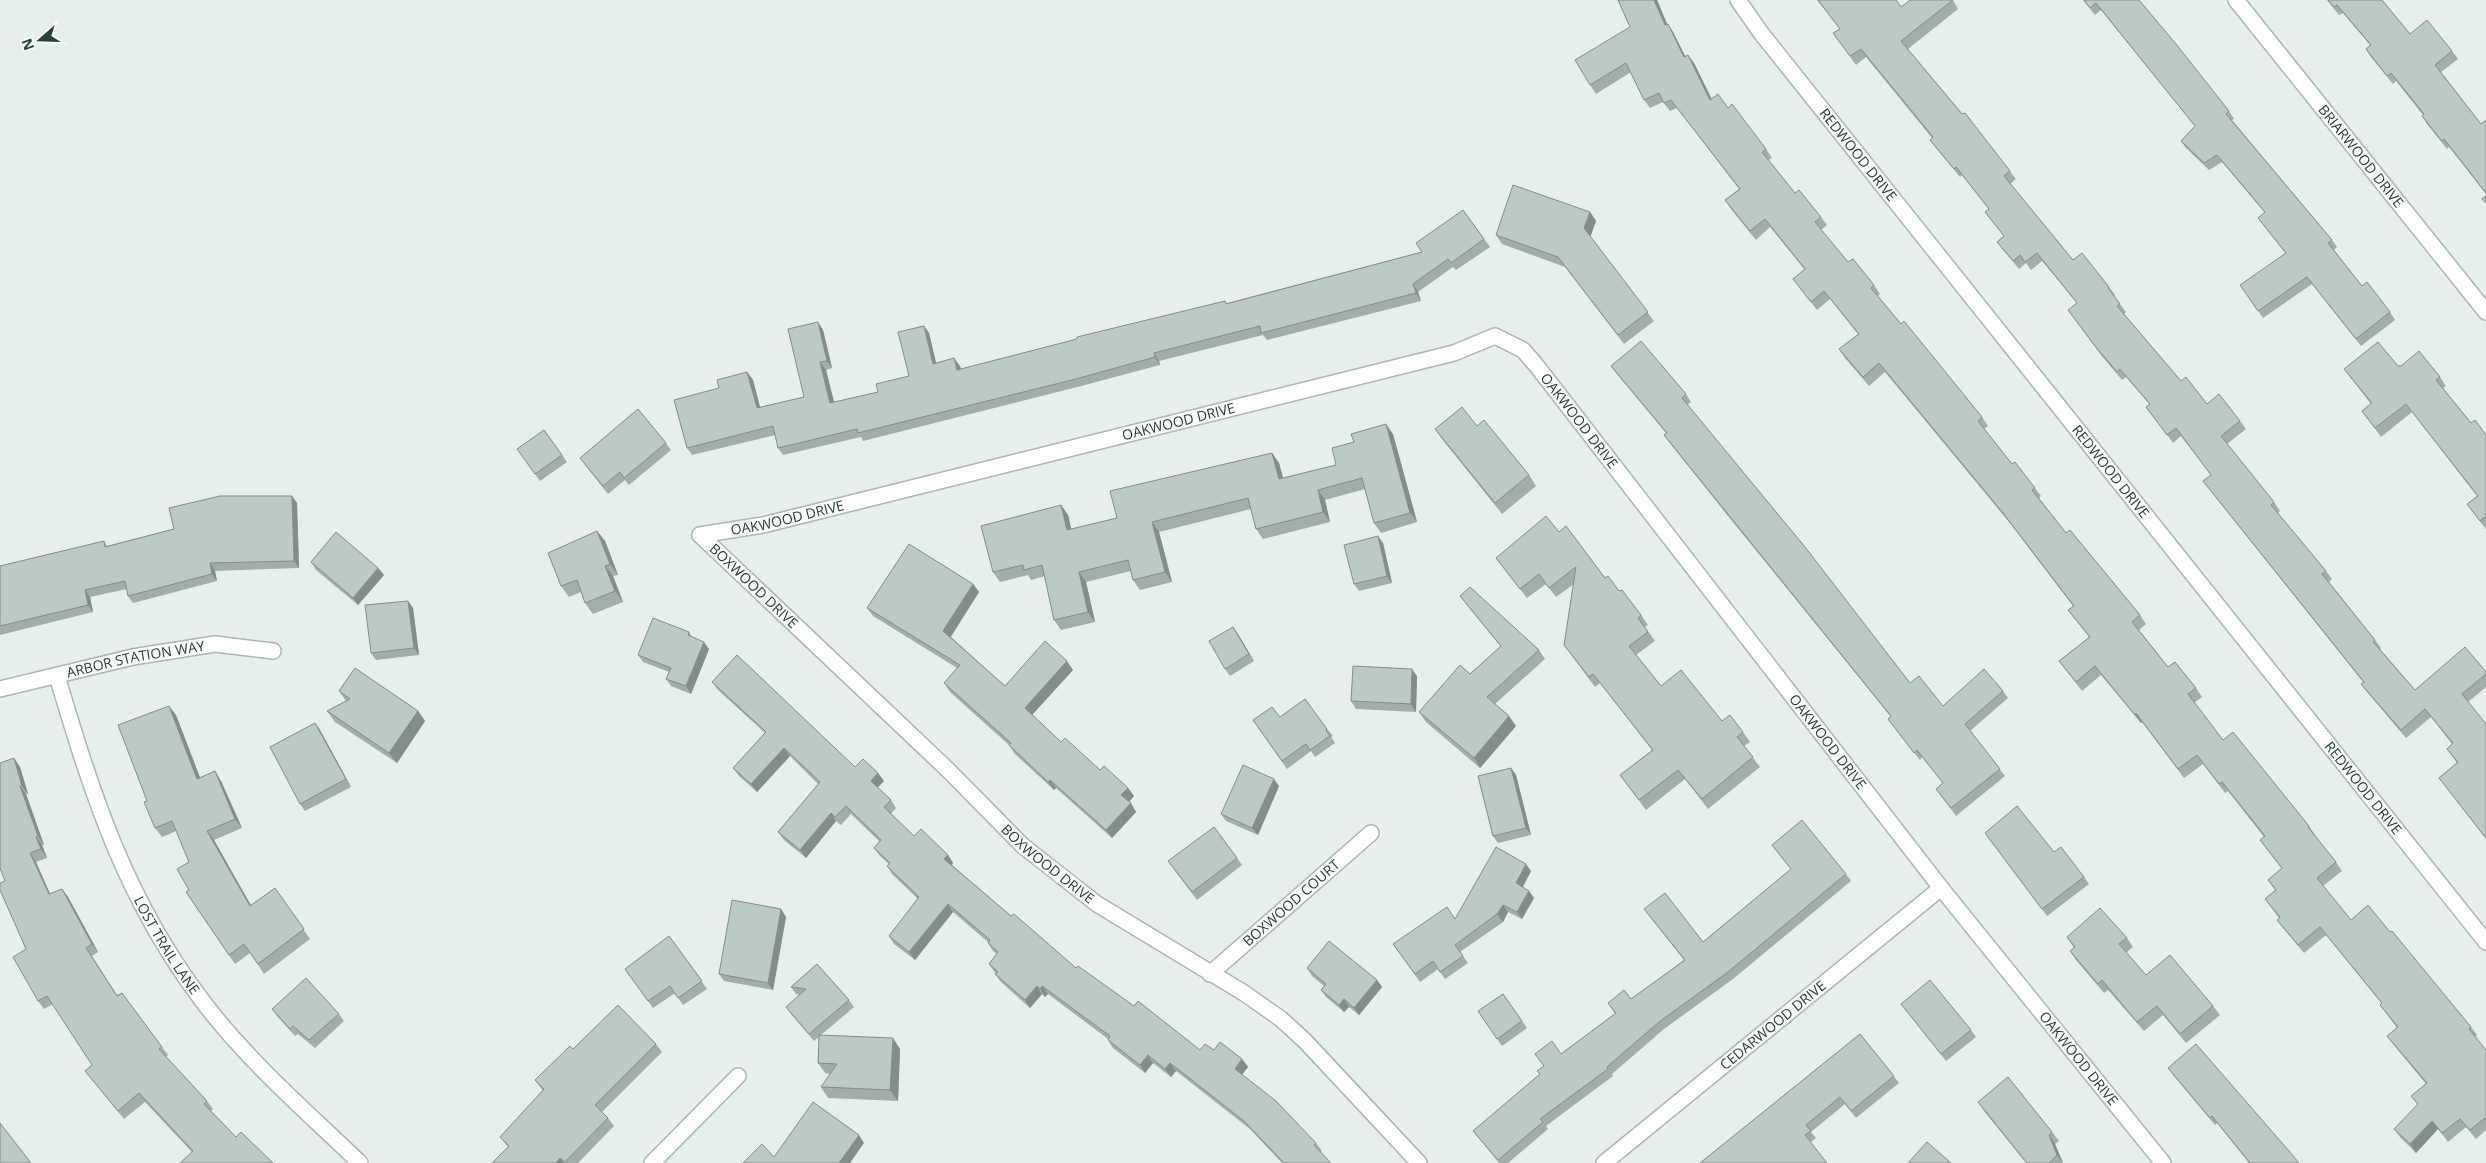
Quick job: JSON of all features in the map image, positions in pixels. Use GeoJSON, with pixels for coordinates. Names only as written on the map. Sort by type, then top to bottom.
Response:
{"type":"FeatureCollection","features":[{"type":"Feature","properties":{"kind":"street","name":"REDWOOD DRIVE"},"geometry":{"type":"LineString","coordinates":[[1738,0],[1768,41],[2486,942]]}},
{"type":"Feature","properties":{"kind":"street","name":"BRIARWOOD DRIVE"},"geometry":{"type":"LineString","coordinates":[[2236,0],[2486,312]]}},
{"type":"Feature","properties":{"kind":"street","name":"OAKWOOD DRIVE"},"geometry":{"type":"LineString","coordinates":[[700,535],[763,525],[1454,353],[1495,336],[1523,350],[1536,365],[1941,888],[2163,1163]]}},
{"type":"Feature","properties":{"kind":"street","name":"BOXWOOD DRIVE"},"geometry":{"type":"LineString","coordinates":[[700,535],[947,769],[1023,846],[1098,904],[1259,1004],[1305,1041],[1418,1163]]}},
{"type":"Feature","properties":{"kind":"street","name":"ARBOR STATION WAY"},"geometry":{"type":"LineString","coordinates":[[0,689],[133,657],[215,644],[273,651]]}},
{"type":"Feature","properties":{"kind":"street","name":"LOST TRAIL LANE"},"geometry":{"type":"LineString","coordinates":[[58,676],[87,777],[107,832],[129,881],[176,963],[205,1004],[263,1068],[360,1163]]}},
{"type":"Feature","properties":{"kind":"street","name":"BOXWOOD COURT"},"geometry":{"type":"LineString","coordinates":[[1210,974],[1371,832]]}},
{"type":"Feature","properties":{"kind":"street","name":"CEDARWOOD DRIVE"},"geometry":{"type":"LineString","coordinates":[[1604,1163],[1941,888]]}},
{"type":"Feature","properties":{"kind":"street"},"geometry":{"type":"LineString","coordinates":[[652,1163],[738,1076]]}},
{"type":"Feature","properties":{"kind":"building"},"geometry":{"type":"Polygon","coordinates":[[[1618,0],[1654,0],[1665,25],[1668,24],[1684,57],[1688,55],[1710,100],[1718,94],[1728,108],[1732,104],[1766,149],[1762,152],[1795,193],[1799,190],[1821,217],[1815,222],[1848,262],[1853,259],[1874,285],[1871,288],[1901,324],[1904,321],[1982,417],[1978,421],[2012,464],[2015,462],[2035,488],[2032,490],[2066,533],[2070,530],[2140,615],[2132,622],[2168,667],[2175,662],[2196,688],[2188,694],[2223,740],[2233,732],[2309,826],[2336,862],[2317,878],[2351,920],[2368,905],[2390,932],[2392,931],[2471,1027],[2469,1029],[2486,1050],[2486,1119],[2470,1130],[2460,1119],[2442,1133],[2432,1121],[2410,1144],[2394,1129],[2418,1104],[2411,1096],[2427,1083],[2387,1036],[2398,1027],[2380,1005],[2382,1003],[2320,927],[2298,945],[2277,920],[2280,917],[2265,899],[2276,890],[2268,880],[2282,868],[2260,840],[2265,836],[2222,782],[2219,784],[2197,755],[2178,769],[2136,713],[2135,715],[2095,666],[2076,682],[2059,661],[2090,637],[2068,610],[2074,606],[2003,513],[1879,363],[1863,377],[1839,349],[1859,334],[1824,291],[1811,302],[1793,279],[1805,269],[1765,219],[1750,231],[1725,200],[1740,189],[1671,100],[1664,103],[1659,93],[1644,100],[1626,63],[1590,85],[1575,60],[1630,27],[1618,0]]]}},
{"type":"Feature","properties":{"kind":"building"},"geometry":{"type":"Polygon","coordinates":[[[1818,0],[1896,0],[1901,7],[1910,0],[1953,0],[1901,41],[1962,114],[1965,113],[2010,171],[2004,176],[2073,260],[2082,253],[2109,287],[2120,304],[2117,306],[2181,381],[2186,377],[2207,404],[2219,394],[2240,421],[2221,436],[2274,502],[2271,505],[2326,571],[2322,574],[2375,640],[2373,642],[2415,690],[2465,647],[2486,672],[2462,694],[2486,724],[2486,838],[2439,778],[2458,762],[2447,749],[2453,743],[2425,709],[2401,730],[2361,684],[2364,682],[2203,481],[2211,475],[2176,428],[2167,435],[2146,407],[2150,404],[2120,369],[2117,372],[2068,310],[2077,303],[2037,253],[2025,262],[2020,255],[2013,261],[1997,242],[2004,236],[1985,212],[1989,209],[1956,167],[1954,169],[1930,140],[1933,137],[1861,49],[1850,56],[1833,33],[1840,29],[1818,0]]]}},
{"type":"Feature","properties":{"kind":"building"},"geometry":{"type":"Polygon","coordinates":[[[2084,0],[2139,0],[2229,111],[2226,114],[2332,240],[2328,243],[2362,286],[2367,282],[2390,312],[2356,339],[2307,277],[2258,311],[2240,285],[2286,253],[2258,218],[2265,212],[2217,155],[2204,163],[2181,141],[2195,126],[2096,3],[2090,8],[2084,0]]]}},
{"type":"Feature","properties":{"kind":"building"},"geometry":{"type":"Polygon","coordinates":[[[2328,0],[2382,0],[2410,34],[2427,20],[2452,51],[2435,65],[2481,124],[2486,120],[2486,193],[2444,139],[2442,141],[2422,116],[2424,114],[2391,73],[2387,76],[2366,49],[2371,45],[2337,5],[2334,7],[2328,0]]]}},
{"type":"Feature","properties":{"kind":"building"},"geometry":{"type":"Polygon","coordinates":[[[1513,185],[1590,212],[1584,228],[1648,312],[1618,335],[1558,257],[1496,235],[1513,185]]]}},
{"type":"Feature","properties":{"kind":"building"},"geometry":{"type":"Polygon","coordinates":[[[1463,210],[1484,239],[1451,263],[1448,259],[1413,284],[1416,293],[1261,333],[1260,326],[1154,353],[1155,357],[1076,379],[858,433],[857,429],[778,448],[773,426],[687,448],[674,400],[719,388],[717,380],[747,372],[757,408],[804,397],[788,329],[818,322],[827,361],[820,362],[830,403],[878,392],[876,384],[909,376],[898,332],[924,326],[933,364],[954,358],[957,370],[1077,339],[1077,337],[1225,301],[1226,304],[1422,252],[1416,243],[1463,210]]]}},
{"type":"Feature","properties":{"kind":"building"},"geometry":{"type":"Polygon","coordinates":[[[1641,341],[1686,394],[1682,398],[1805,547],[1910,683],[1919,676],[1943,706],[1984,669],[2003,691],[1965,724],[2000,769],[1951,808],[1936,789],[1943,783],[1917,750],[1914,753],[1888,719],[1891,716],[1664,435],[1667,433],[1611,366],[1641,341]]]}},
{"type":"Feature","properties":{"kind":"building"},"geometry":{"type":"Polygon","coordinates":[[[2378,342],[2398,366],[2401,366],[2419,351],[2440,377],[2436,380],[2471,423],[2475,420],[2486,435],[2486,516],[2480,521],[2467,504],[2478,496],[2406,404],[2375,428],[2362,411],[2372,403],[2344,369],[2378,342]]]}},
{"type":"Feature","properties":{"kind":"building"},"geometry":{"type":"Polygon","coordinates":[[[1462,407],[1477,426],[1484,420],[1529,475],[1495,503],[1435,429],[1462,407]]]}},
{"type":"Feature","properties":{"kind":"building"},"geometry":{"type":"Polygon","coordinates":[[[638,409],[666,443],[624,478],[620,472],[603,486],[580,458],[638,409]]]}},
{"type":"Feature","properties":{"kind":"building"},"geometry":{"type":"Polygon","coordinates":[[[1386,424],[1410,513],[1374,523],[1362,478],[1318,490],[1323,512],[1256,529],[1248,498],[1152,522],[1165,572],[1133,580],[1128,560],[1079,572],[1088,612],[1054,620],[1042,565],[1024,570],[1023,565],[993,572],[981,526],[1061,505],[1067,530],[1117,518],[1110,491],[1272,453],[1279,479],[1336,465],[1332,448],[1354,442],[1351,434],[1386,424]]]}},
{"type":"Feature","properties":{"kind":"building"},"geometry":{"type":"Polygon","coordinates":[[[544,430],[562,455],[535,474],[517,449],[544,430]]]}},
{"type":"Feature","properties":{"kind":"building"},"geometry":{"type":"Polygon","coordinates":[[[220,496],[292,496],[294,561],[210,563],[212,574],[128,596],[125,581],[85,590],[88,605],[0,626],[0,566],[104,541],[105,547],[174,529],[169,508],[220,496]]]}},
{"type":"Feature","properties":{"kind":"building"},"geometry":{"type":"Polygon","coordinates":[[[1546,516],[1559,532],[1566,526],[1605,578],[1608,576],[1619,591],[1622,590],[1641,615],[1638,618],[1648,632],[1629,646],[1661,686],[1681,670],[1722,721],[1730,715],[1743,732],[1737,737],[1753,757],[1702,799],[1678,770],[1639,800],[1620,775],[1653,750],[1593,674],[1589,677],[1564,645],[1576,567],[1549,588],[1539,574],[1520,589],[1496,558],[1546,516]]]}},
{"type":"Feature","properties":{"kind":"building"},"geometry":{"type":"Polygon","coordinates":[[[597,531],[610,564],[605,566],[615,591],[585,603],[577,580],[561,586],[548,553],[597,531]]]}},
{"type":"Feature","properties":{"kind":"building"},"geometry":{"type":"Polygon","coordinates":[[[336,532],[378,568],[353,598],[311,562],[336,532]]]}},
{"type":"Feature","properties":{"kind":"building"},"geometry":{"type":"Polygon","coordinates":[[[1378,536],[1387,576],[1354,584],[1344,545],[1378,536]]]}},
{"type":"Feature","properties":{"kind":"building"},"geometry":{"type":"Polygon","coordinates":[[[909,544],[973,584],[943,631],[1005,686],[1045,641],[1067,661],[1025,708],[1061,742],[1065,738],[1100,770],[1104,766],[1128,788],[1121,795],[1131,803],[1106,830],[1050,780],[1048,782],[1009,745],[1011,743],[944,683],[960,665],[867,608],[909,544]]]}},
{"type":"Feature","properties":{"kind":"building"},"geometry":{"type":"Polygon","coordinates":[[[1470,587],[1539,650],[1487,697],[1509,716],[1474,758],[1419,712],[1460,665],[1470,674],[1501,646],[1460,596],[1470,587]]]}},
{"type":"Feature","properties":{"kind":"building"},"geometry":{"type":"Polygon","coordinates":[[[408,601],[414,648],[371,653],[365,605],[408,601]]]}},
{"type":"Feature","properties":{"kind":"building"},"geometry":{"type":"Polygon","coordinates":[[[653,618],[689,632],[688,635],[704,642],[686,686],[666,679],[671,668],[638,655],[653,618]]]}},
{"type":"Feature","properties":{"kind":"building"},"geometry":{"type":"Polygon","coordinates":[[[1233,627],[1249,654],[1225,669],[1209,641],[1233,627]]]}},
{"type":"Feature","properties":{"kind":"building"},"geometry":{"type":"Polygon","coordinates":[[[737,655],[855,767],[863,759],[878,773],[871,781],[891,800],[884,807],[914,836],[921,829],[948,855],[944,859],[1011,916],[1014,914],[1076,968],[1078,966],[1134,1006],[1138,1001],[1200,1050],[1205,1044],[1214,1050],[1220,1042],[1242,1059],[1235,1069],[1276,1101],[1316,1143],[1314,1145],[1331,1163],[1284,1163],[1244,1121],[1170,1063],[1165,1069],[1148,1055],[1140,1065],[1108,1040],[1110,1036],[1042,986],[1040,989],[1037,986],[1025,1000],[995,974],[998,972],[989,964],[998,952],[988,943],[990,940],[948,904],[909,952],[889,936],[919,897],[887,866],[890,863],[874,848],[881,840],[846,806],[835,817],[831,813],[800,850],[778,832],[820,782],[784,748],[751,784],[733,768],[766,732],[712,682],[737,655]]]}},
{"type":"Feature","properties":{"kind":"building"},"geometry":{"type":"Polygon","coordinates":[[[1353,666],[1412,669],[1411,704],[1351,701],[1353,666]]]}},
{"type":"Feature","properties":{"kind":"building"},"geometry":{"type":"Polygon","coordinates":[[[355,668],[418,711],[389,753],[327,711],[350,699],[339,691],[355,668]]]}},
{"type":"Feature","properties":{"kind":"building"},"geometry":{"type":"Polygon","coordinates":[[[1305,699],[1330,736],[1310,750],[1306,744],[1282,761],[1253,720],[1272,707],[1280,717],[1305,699]]]}},
{"type":"Feature","properties":{"kind":"building"},"geometry":{"type":"Polygon","coordinates":[[[169,706],[197,779],[215,771],[235,819],[207,831],[250,906],[275,888],[304,929],[258,964],[244,944],[229,955],[186,892],[189,890],[177,869],[189,862],[172,821],[155,828],[144,802],[147,801],[118,725],[169,706]]]}},
{"type":"Feature","properties":{"kind":"building"},"geometry":{"type":"Polygon","coordinates":[[[315,723],[346,779],[300,804],[270,747],[315,723]]]}},
{"type":"Feature","properties":{"kind":"building"},"geometry":{"type":"Polygon","coordinates":[[[14,758],[22,786],[20,786],[41,849],[30,853],[49,894],[62,889],[92,944],[86,948],[117,996],[122,993],[162,1047],[159,1049],[207,1101],[204,1104],[236,1137],[241,1132],[273,1163],[180,1163],[193,1151],[139,1093],[118,1111],[85,1071],[92,1065],[47,996],[38,1001],[13,957],[26,949],[0,890],[0,883],[5,881],[0,868],[0,763],[14,758]]]}},
{"type":"Feature","properties":{"kind":"building"},"geometry":{"type":"Polygon","coordinates":[[[1243,765],[1274,779],[1252,828],[1221,814],[1243,765]]]}},
{"type":"Feature","properties":{"kind":"building"},"geometry":{"type":"Polygon","coordinates":[[[1511,768],[1526,828],[1493,836],[1478,776],[1511,768]]]}},
{"type":"Feature","properties":{"kind":"building"},"geometry":{"type":"Polygon","coordinates":[[[2017,806],[2054,852],[2061,847],[2084,877],[2042,909],[1985,833],[2017,806]]]}},
{"type":"Feature","properties":{"kind":"building"},"geometry":{"type":"Polygon","coordinates":[[[1802,820],[1846,874],[1728,972],[1659,1022],[1607,1067],[1608,1069],[1540,1119],[1543,1122],[1498,1160],[1473,1131],[1540,1074],[1537,1071],[1544,1066],[1535,1054],[1552,1041],[1561,1054],[1616,1013],[1608,1003],[1624,990],[1631,999],[1685,960],[1644,909],[1665,893],[1703,942],[1791,869],[1772,845],[1802,820]]]}},
{"type":"Feature","properties":{"kind":"building"},"geometry":{"type":"Polygon","coordinates":[[[1214,827],[1237,858],[1192,892],[1168,861],[1214,827]]]}},
{"type":"Feature","properties":{"kind":"building"},"geometry":{"type":"Polygon","coordinates":[[[1496,847],[1526,864],[1516,883],[1529,891],[1517,912],[1503,905],[1497,914],[1455,945],[1463,956],[1440,972],[1433,961],[1415,974],[1393,944],[1447,907],[1455,919],[1496,847]]]}},
{"type":"Feature","properties":{"kind":"building"},"geometry":{"type":"Polygon","coordinates":[[[732,900],[781,909],[768,983],[719,974],[732,900]]]}},
{"type":"Feature","properties":{"kind":"building"},"geometry":{"type":"Polygon","coordinates":[[[2100,908],[2127,938],[2119,944],[2146,975],[2170,955],[2213,1006],[2180,1034],[2157,1006],[2137,1022],[2102,980],[2098,984],[2070,951],[2075,947],[2067,937],[2100,908]]]}},
{"type":"Feature","properties":{"kind":"building"},"geometry":{"type":"Polygon","coordinates":[[[669,936],[702,981],[678,998],[670,986],[648,1001],[625,969],[669,936]]]}},
{"type":"Feature","properties":{"kind":"building"},"geometry":{"type":"Polygon","coordinates":[[[1329,941],[1377,980],[1354,1008],[1344,999],[1339,1005],[1321,990],[1326,984],[1307,968],[1329,941]]]}},
{"type":"Feature","properties":{"kind":"building"},"geometry":{"type":"Polygon","coordinates":[[[817,964],[849,1000],[809,1034],[786,1007],[806,989],[791,987],[817,964]]]}},
{"type":"Feature","properties":{"kind":"building"},"geometry":{"type":"Polygon","coordinates":[[[306,978],[339,1014],[309,1040],[293,1026],[290,1029],[272,1009],[306,978]]]}},
{"type":"Feature","properties":{"kind":"building"},"geometry":{"type":"Polygon","coordinates":[[[1930,980],[1971,1030],[1941,1054],[1901,1004],[1930,980]]]}},
{"type":"Feature","properties":{"kind":"building"},"geometry":{"type":"Polygon","coordinates":[[[1503,994],[1522,1021],[1497,1039],[1478,1011],[1503,994]]]}},
{"type":"Feature","properties":{"kind":"building"},"geometry":{"type":"Polygon","coordinates":[[[618,1005],[656,1044],[595,1105],[608,1118],[565,1162],[560,1158],[556,1163],[492,1163],[509,1146],[500,1137],[544,1089],[535,1080],[570,1046],[573,1049],[618,1005]]]}},
{"type":"Feature","properties":{"kind":"building"},"geometry":{"type":"Polygon","coordinates":[[[1860,1034],[1894,1076],[1851,1111],[1840,1097],[1806,1125],[1811,1131],[1805,1135],[1827,1163],[1700,1163],[1860,1034]]]}},
{"type":"Feature","properties":{"kind":"building"},"geometry":{"type":"Polygon","coordinates":[[[819,1035],[893,1038],[890,1090],[821,1087],[837,1064],[818,1063],[819,1035]]]}},
{"type":"Feature","properties":{"kind":"building"},"geometry":{"type":"Polygon","coordinates":[[[2196,1044],[2299,1163],[2250,1163],[2212,1116],[2210,1118],[2168,1068],[2196,1044]]]}},
{"type":"Feature","properties":{"kind":"building"},"geometry":{"type":"Polygon","coordinates":[[[2008,1077],[2052,1132],[2049,1135],[2057,1155],[2049,1163],[2027,1163],[1978,1102],[2008,1077]]]}},
{"type":"Feature","properties":{"kind":"building"},"geometry":{"type":"Polygon","coordinates":[[[813,1102],[859,1135],[839,1163],[743,1163],[762,1144],[774,1157],[813,1102]]]}},
{"type":"Feature","properties":{"kind":"building"},"geometry":{"type":"Polygon","coordinates":[[[0,1123],[31,1163],[0,1163],[0,1123]]]}},
{"type":"Feature","properties":{"kind":"building"},"geometry":{"type":"Polygon","coordinates":[[[1927,1142],[1951,1163],[1908,1163],[1927,1142]]]}}]}
